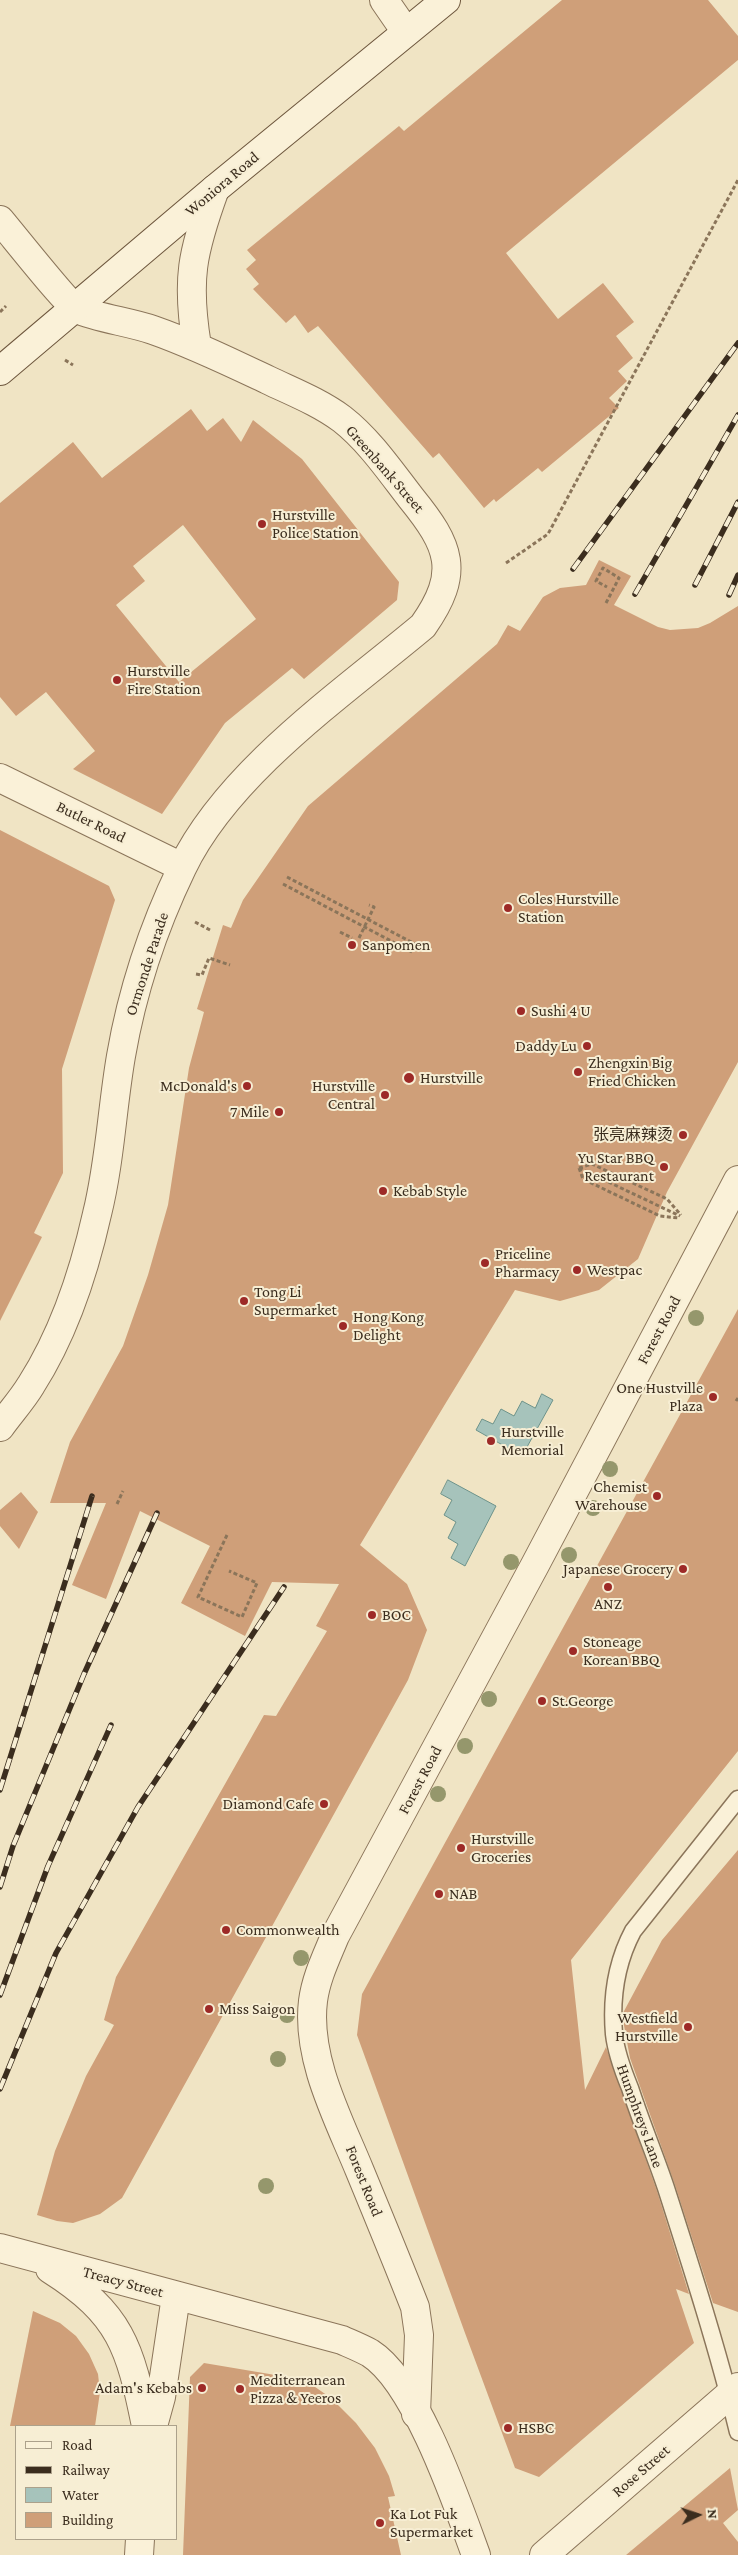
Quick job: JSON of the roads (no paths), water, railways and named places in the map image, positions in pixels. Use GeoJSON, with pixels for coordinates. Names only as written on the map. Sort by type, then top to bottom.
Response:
{"type":"FeatureCollection","features":[{"type":"Feature","properties":{"kind":"street"},"geometry":{"type":"LineString","coordinates":[[384,0],[406,32]]}},
{"type":"Feature","properties":{"kind":"street","name":"Woniora Road"},"geometry":{"type":"LineString","coordinates":[[0,371],[215,189],[446,0]]}},
{"type":"Feature","properties":{"kind":"street"},"geometry":{"type":"LineString","coordinates":[[197,346],[190,292],[193,259],[215,189]]}},
{"type":"Feature","properties":{"kind":"street"},"geometry":{"type":"LineString","coordinates":[[0,220],[75,308]]}},
{"type":"Feature","properties":{"kind":"street","name":"Greenbank Street"},"geometry":{"type":"LineString","coordinates":[[75,308],[131,323],[197,346],[307,398],[342,419],[364,439],[433,525],[446,556],[445,587]]}},
{"type":"Feature","properties":{"kind":"street","name":"Ormonde Parade"},"geometry":{"type":"LineString","coordinates":[[0,1427],[37,1374],[57,1336],[79,1280],[98,1214],[121,1056],[132,1005],[147,957],[182,867],[200,836],[244,782],[299,729],[423,626],[434,610],[445,587]]}},
{"type":"Feature","properties":{"kind":"street","name":"Butler Road"},"geometry":{"type":"LineString","coordinates":[[0,778],[182,867]]}},
{"type":"Feature","properties":{"kind":"street","name":"Forest Road"},"geometry":{"type":"LineString","coordinates":[[416,2414],[419,2335],[415,2307],[337,2116],[320,2068],[314,2034],[313,2010],[318,1974],[335,1936],[535,1565],[738,1180]]}},
{"type":"Feature","properties":{"kind":"street","name":"Treacy Street"},"geometry":{"type":"LineString","coordinates":[[0,2248],[176,2296],[161,2397],[153,2425]]}},
{"type":"Feature","properties":{"kind":"street"},"geometry":{"type":"LineString","coordinates":[[29,2256],[91,2298],[111,2320],[135,2370],[146,2425]]}},
{"type":"Feature","properties":{"kind":"street","name":"Forest Road"},"geometry":{"type":"LineString","coordinates":[[176,2296],[342,2340],[371,2354],[392,2373],[416,2414],[442,2466],[476,2555]]}},
{"type":"Feature","properties":{"kind":"street","name":"Rose Street"},"geometry":{"type":"LineString","coordinates":[[544,2555],[734,2391]]}},
{"type":"Feature","properties":{"kind":"street"},"geometry":{"type":"LineString","coordinates":[[139,2555],[140,2540]]}},
{"type":"Feature","properties":{"kind":"lane","name":"Humphreys Lane"},"geometry":{"type":"LineString","coordinates":[[738,1799],[633,1931],[622,1950],[614,1998],[614,2035],[622,2066],[666,2188],[734,2391],[738,2432]]}},
{"type":"Feature","properties":{"kind":"water"},"geometry":{"type":"Polygon","coordinates":[[[542,1394],[553,1400],[522,1456],[476,1430],[482,1419],[493,1424],[501,1409],[514,1416],[522,1401],[535,1408],[542,1394]]]}},
{"type":"Feature","properties":{"kind":"water"},"geometry":{"type":"Polygon","coordinates":[[[448,1480],[496,1506],[465,1566],[451,1558],[458,1544],[448,1538],[456,1522],[444,1515],[452,1500],[441,1494],[448,1480]]]}},
{"type":"Feature","properties":{"kind":"railway"},"geometry":{"type":"LineString","coordinates":[[573,569],[738,343]]}},
{"type":"Feature","properties":{"kind":"railway"},"geometry":{"type":"LineString","coordinates":[[635,594],[738,415]]}},
{"type":"Feature","properties":{"kind":"railway"},"geometry":{"type":"LineString","coordinates":[[695,585],[738,502]]}},
{"type":"Feature","properties":{"kind":"railway"},"geometry":{"type":"LineString","coordinates":[[729,595],[738,575]]}},
{"type":"Feature","properties":{"kind":"railway"},"geometry":{"type":"LineString","coordinates":[[0,1790],[92,1496]]}},
{"type":"Feature","properties":{"kind":"railway"},"geometry":{"type":"LineString","coordinates":[[0,1887],[13,1846],[84,1674],[157,1513]]}},
{"type":"Feature","properties":{"kind":"railway"},"geometry":{"type":"LineString","coordinates":[[0,2089],[56,1953],[138,1807],[284,1587]]}},
{"type":"Feature","properties":{"kind":"railway"},"geometry":{"type":"LineString","coordinates":[[0,1995],[48,1866],[111,1725]]}},
{"type":"Feature","properties":{"kind":"place","name":"Hurstville Police Station"},"geometry":{"type":"Point","coordinates":[262,524]}},
{"type":"Feature","properties":{"kind":"place","name":"Hurstville Fire Station"},"geometry":{"type":"Point","coordinates":[117,680]}},
{"type":"Feature","properties":{"kind":"place","name":"Coles Hurstville Station"},"geometry":{"type":"Point","coordinates":[508,908]}},
{"type":"Feature","properties":{"kind":"place","name":"Sanpomen"},"geometry":{"type":"Point","coordinates":[352,945]}},
{"type":"Feature","properties":{"kind":"place","name":"Sushi 4 U"},"geometry":{"type":"Point","coordinates":[521,1011]}},
{"type":"Feature","properties":{"kind":"place","name":"Daddy Lu"},"geometry":{"type":"Point","coordinates":[587,1046]}},
{"type":"Feature","properties":{"kind":"place","name":"Zhengxin Big Fried Chicken"},"geometry":{"type":"Point","coordinates":[578,1072]}},
{"type":"Feature","properties":{"kind":"place","name":"Hurstville"},"geometry":{"type":"Point","coordinates":[409,1078]}},
{"type":"Feature","properties":{"kind":"place","name":"McDonald's"},"geometry":{"type":"Point","coordinates":[247,1086]}},
{"type":"Feature","properties":{"kind":"place","name":"Hurstville Central"},"geometry":{"type":"Point","coordinates":[385,1095]}},
{"type":"Feature","properties":{"kind":"place","name":"7 Mile"},"geometry":{"type":"Point","coordinates":[279,1112]}},
{"type":"Feature","properties":{"kind":"place","name":"张亮麻辣烫"},"geometry":{"type":"Point","coordinates":[683,1135]}},
{"type":"Feature","properties":{"kind":"place","name":"Yu Star BBQ Restaurant"},"geometry":{"type":"Point","coordinates":[664,1167]}},
{"type":"Feature","properties":{"kind":"place","name":"Kebab Style"},"geometry":{"type":"Point","coordinates":[383,1191]}},
{"type":"Feature","properties":{"kind":"place","name":"Priceline Pharmacy"},"geometry":{"type":"Point","coordinates":[485,1263]}},
{"type":"Feature","properties":{"kind":"place","name":"Westpac"},"geometry":{"type":"Point","coordinates":[577,1270]}},
{"type":"Feature","properties":{"kind":"place","name":"Tong Li Supermarket"},"geometry":{"type":"Point","coordinates":[244,1301]}},
{"type":"Feature","properties":{"kind":"place","name":"Hong Kong Delight"},"geometry":{"type":"Point","coordinates":[343,1326]}},
{"type":"Feature","properties":{"kind":"place","name":"One Hustville Plaza"},"geometry":{"type":"Point","coordinates":[713,1397]}},
{"type":"Feature","properties":{"kind":"place","name":"Hurstville Memorial"},"geometry":{"type":"Point","coordinates":[491,1441]}},
{"type":"Feature","properties":{"kind":"place","name":"Chemist Warehouse"},"geometry":{"type":"Point","coordinates":[657,1496]}},
{"type":"Feature","properties":{"kind":"place","name":"Japanese Grocery"},"geometry":{"type":"Point","coordinates":[683,1569]}},
{"type":"Feature","properties":{"kind":"place","name":"ANZ"},"geometry":{"type":"Point","coordinates":[608,1587]}},
{"type":"Feature","properties":{"kind":"place","name":"BOC"},"geometry":{"type":"Point","coordinates":[372,1615]}},
{"type":"Feature","properties":{"kind":"place","name":"Stoneage Korean BBQ"},"geometry":{"type":"Point","coordinates":[573,1651]}},
{"type":"Feature","properties":{"kind":"place","name":"St.George"},"geometry":{"type":"Point","coordinates":[542,1701]}},
{"type":"Feature","properties":{"kind":"place","name":"Diamond Cafe"},"geometry":{"type":"Point","coordinates":[324,1804]}},
{"type":"Feature","properties":{"kind":"place","name":"Hurstville Groceries"},"geometry":{"type":"Point","coordinates":[461,1848]}},
{"type":"Feature","properties":{"kind":"place","name":"NAB"},"geometry":{"type":"Point","coordinates":[439,1894]}},
{"type":"Feature","properties":{"kind":"place","name":"Commonwealth"},"geometry":{"type":"Point","coordinates":[226,1930]}},
{"type":"Feature","properties":{"kind":"place","name":"Miss Saigon"},"geometry":{"type":"Point","coordinates":[209,2009]}},
{"type":"Feature","properties":{"kind":"place","name":"Westfield Hurstville"},"geometry":{"type":"Point","coordinates":[688,2027]}},
{"type":"Feature","properties":{"kind":"place","name":"Adam's Kebabs"},"geometry":{"type":"Point","coordinates":[202,2388]}},
{"type":"Feature","properties":{"kind":"place","name":"Mediterranean Pizza & Yeeros"},"geometry":{"type":"Point","coordinates":[240,2389]}},
{"type":"Feature","properties":{"kind":"place","name":"HSBC"},"geometry":{"type":"Point","coordinates":[508,2428]}},
{"type":"Feature","properties":{"kind":"place","name":"Ka Lot Fuk Supermarket"},"geometry":{"type":"Point","coordinates":[380,2523]}}]}
